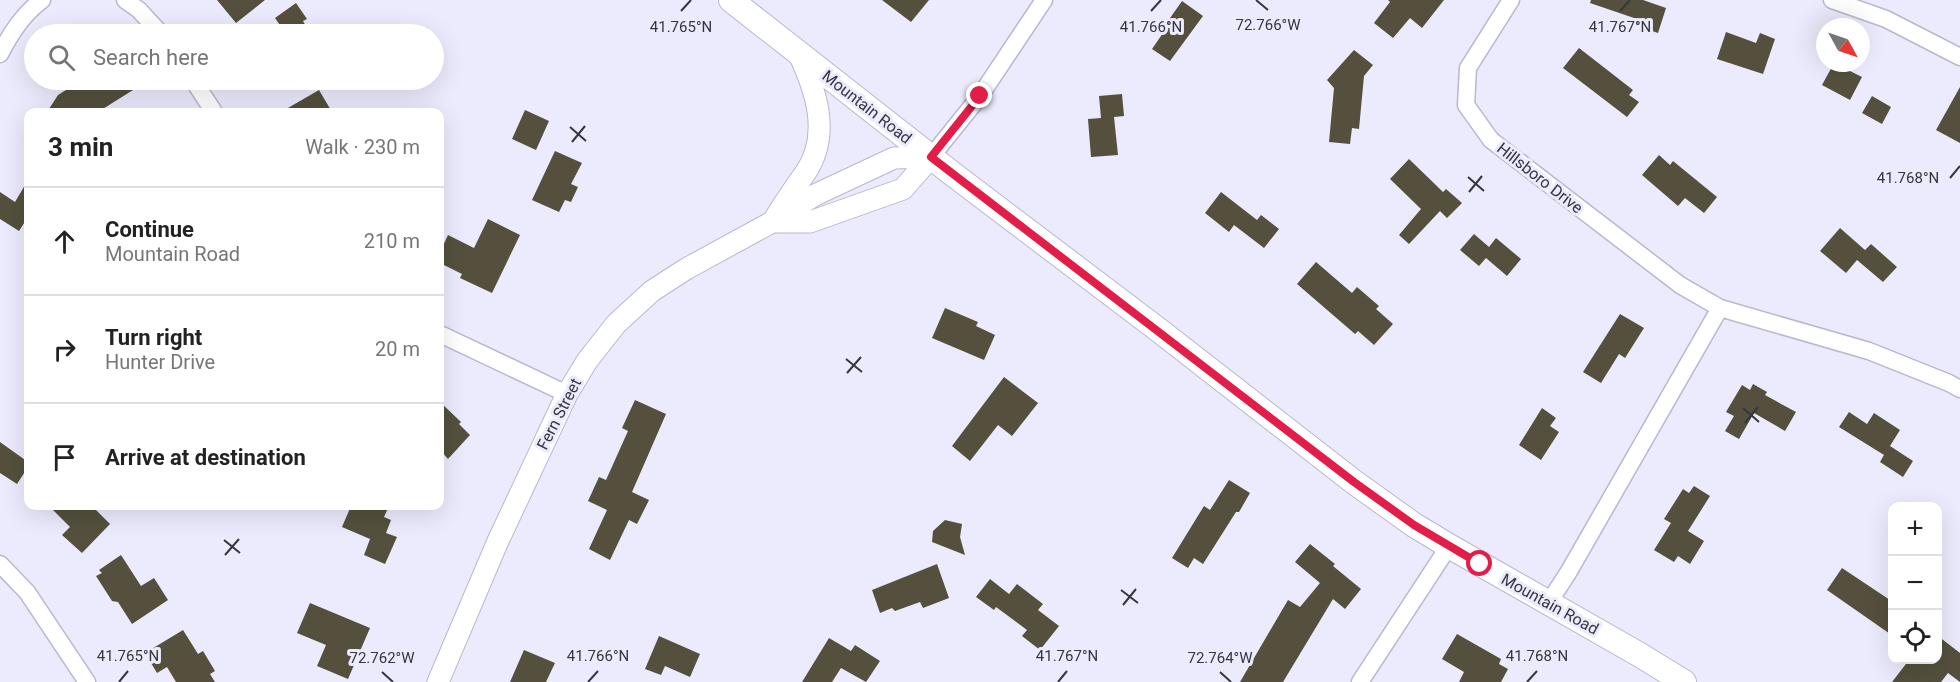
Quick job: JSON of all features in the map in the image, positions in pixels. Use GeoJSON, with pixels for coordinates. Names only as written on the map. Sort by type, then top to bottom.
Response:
{"type":"FeatureCollection","features":[{"type":"Feature","properties":{"kind":"main road","name":"Mountain Road"},"geometry":{"type":"LineString","coordinates":[[731,0],[1337,470],[1414,525],[1684,682]]}},
{"type":"Feature","properties":{"kind":"street"},"geometry":{"type":"LineString","coordinates":[[0,54],[13,30],[31,8],[42,0]]}},
{"type":"Feature","properties":{"kind":"street"},"geometry":{"type":"LineString","coordinates":[[126,0],[152,24]]}},
{"type":"Feature","properties":{"kind":"street"},"geometry":{"type":"LineString","coordinates":[[931,157],[980,96],[1044,0]]}},
{"type":"Feature","properties":{"kind":"street","name":"Hillsboro Drive"},"geometry":{"type":"LineString","coordinates":[[1511,0],[1468,68],[1466,105],[1491,140],[1680,285],[1720,308],[1869,351],[1960,389]]}},
{"type":"Feature","properties":{"kind":"street"},"geometry":{"type":"LineString","coordinates":[[1832,0],[1886,19],[1960,57]]}},
{"type":"Feature","properties":{"kind":"street"},"geometry":{"type":"LineString","coordinates":[[772,222],[806,172],[819,139],[818,106],[798,52]]}},
{"type":"Feature","properties":{"kind":"street"},"geometry":{"type":"LineString","coordinates":[[200,90],[211,108]]}},
{"type":"Feature","properties":{"kind":"street","name":"Fern Street"},"geometry":{"type":"LineString","coordinates":[[772,222],[810,222],[903,189],[931,157]]}},
{"type":"Feature","properties":{"kind":"street","name":"Fern Street"},"geometry":{"type":"LineString","coordinates":[[438,682],[498,541],[567,394],[587,361],[616,324],[652,291],[815,195],[894,158],[931,157]]}},
{"type":"Feature","properties":{"kind":"street"},"geometry":{"type":"LineString","coordinates":[[1549,602],[1568,573],[1720,308]]}},
{"type":"Feature","properties":{"kind":"street"},"geometry":{"type":"LineString","coordinates":[[444,336],[567,394]]}},
{"type":"Feature","properties":{"kind":"street"},"geometry":{"type":"LineString","coordinates":[[1360,682],[1449,546]]}},
{"type":"Feature","properties":{"kind":"street"},"geometry":{"type":"LineString","coordinates":[[0,564],[27,591],[87,682]]}},
{"type":"Feature","properties":{"kind":"building"},"geometry":{"type":"Polygon","coordinates":[[[217,0],[265,0],[236,23],[217,0]]]}},
{"type":"Feature","properties":{"kind":"building"},"geometry":{"type":"Polygon","coordinates":[[[882,0],[929,0],[911,22],[882,0]]]}},
{"type":"Feature","properties":{"kind":"building"},"geometry":{"type":"Polygon","coordinates":[[[1388,0],[1444,0],[1422,28],[1410,18],[1393,38],[1374,23],[1390,2],[1388,0]]]}},
{"type":"Feature","properties":{"kind":"building"},"geometry":{"type":"Polygon","coordinates":[[[1591,0],[1643,0],[1666,8],[1658,33],[1635,25],[1637,19],[1590,3],[1591,0]]]}},
{"type":"Feature","properties":{"kind":"building"},"geometry":{"type":"Polygon","coordinates":[[[1182,1],[1203,16],[1170,61],[1152,49],[1163,33],[1161,31],[1182,1]]]}},
{"type":"Feature","properties":{"kind":"building"},"geometry":{"type":"Polygon","coordinates":[[[296,3],[307,19],[303,21],[305,24],[279,24],[275,18],[296,3]]]}},
{"type":"Feature","properties":{"kind":"building"},"geometry":{"type":"Polygon","coordinates":[[[1726,32],[1756,43],[1760,33],[1775,39],[1763,74],[1717,59],[1726,32]]]}},
{"type":"Feature","properties":{"kind":"building"},"geometry":{"type":"Polygon","coordinates":[[[1579,48],[1633,90],[1629,95],[1639,102],[1627,117],[1563,68],[1579,48]]]}},
{"type":"Feature","properties":{"kind":"building"},"geometry":{"type":"Polygon","coordinates":[[[1354,50],[1373,65],[1364,76],[1359,129],[1352,128],[1350,144],[1329,142],[1334,88],[1327,80],[1354,50]]]}},
{"type":"Feature","properties":{"kind":"building"},"geometry":{"type":"Polygon","coordinates":[[[1829,72],[1852,72],[1862,77],[1850,100],[1822,85],[1829,72]]]}},
{"type":"Feature","properties":{"kind":"building"},"geometry":{"type":"Polygon","coordinates":[[[1960,87],[1960,143],[1936,130],[1960,87]]]}},
{"type":"Feature","properties":{"kind":"building"},"geometry":{"type":"Polygon","coordinates":[[[66,90],[133,90],[104,108],[50,108],[58,95],[66,90]]]}},
{"type":"Feature","properties":{"kind":"building"},"geometry":{"type":"Polygon","coordinates":[[[319,90],[330,108],[288,108],[319,90]]]}},
{"type":"Feature","properties":{"kind":"building"},"geometry":{"type":"Polygon","coordinates":[[[1122,94],[1124,116],[1114,117],[1118,155],[1091,157],[1088,119],[1101,118],[1099,96],[1122,94]]]}},
{"type":"Feature","properties":{"kind":"building"},"geometry":{"type":"Polygon","coordinates":[[[1872,96],[1891,107],[1882,124],[1862,113],[1872,96]]]}},
{"type":"Feature","properties":{"kind":"building"},"geometry":{"type":"Polygon","coordinates":[[[525,110],[549,121],[536,150],[512,139],[525,110]]]}},
{"type":"Feature","properties":{"kind":"building"},"geometry":{"type":"Polygon","coordinates":[[[555,151],[582,163],[571,184],[578,187],[571,202],[565,200],[559,212],[532,200],[555,151]]]}},
{"type":"Feature","properties":{"kind":"building"},"geometry":{"type":"Polygon","coordinates":[[[1659,155],[1670,165],[1673,161],[1717,197],[1704,213],[1685,198],[1678,206],[1642,175],[1659,155]]]}},
{"type":"Feature","properties":{"kind":"building"},"geometry":{"type":"Polygon","coordinates":[[[1409,159],[1443,192],[1446,189],[1462,203],[1447,218],[1440,211],[1409,244],[1399,235],[1421,209],[1390,179],[1409,159]]]}},
{"type":"Feature","properties":{"kind":"building"},"geometry":{"type":"Polygon","coordinates":[[[24,187],[24,223],[19,231],[0,219],[0,192],[15,202],[24,187]]]}},
{"type":"Feature","properties":{"kind":"building"},"geometry":{"type":"Polygon","coordinates":[[[1221,192],[1257,220],[1261,215],[1279,229],[1264,248],[1234,225],[1229,232],[1205,213],[1221,192]]]}},
{"type":"Feature","properties":{"kind":"building"},"geometry":{"type":"Polygon","coordinates":[[[488,219],[520,235],[492,293],[460,278],[462,274],[444,265],[444,244],[448,235],[474,248],[488,219]]]}},
{"type":"Feature","properties":{"kind":"building"},"geometry":{"type":"Polygon","coordinates":[[[1840,228],[1865,250],[1871,244],[1897,267],[1883,282],[1857,260],[1846,273],[1820,251],[1840,228]]]}},
{"type":"Feature","properties":{"kind":"building"},"geometry":{"type":"Polygon","coordinates":[[[1474,234],[1489,247],[1496,238],[1521,259],[1507,276],[1486,258],[1479,266],[1460,250],[1474,234]]]}},
{"type":"Feature","properties":{"kind":"building"},"geometry":{"type":"Polygon","coordinates":[[[1316,262],[1352,293],[1357,287],[1379,306],[1376,309],[1393,324],[1374,345],[1358,331],[1355,334],[1297,284],[1316,262]]]}},
{"type":"Feature","properties":{"kind":"building"},"geometry":{"type":"Polygon","coordinates":[[[945,308],[978,322],[976,326],[995,335],[984,360],[932,338],[945,308]]]}},
{"type":"Feature","properties":{"kind":"building"},"geometry":{"type":"Polygon","coordinates":[[[1620,314],[1644,328],[1625,358],[1619,354],[1601,383],[1583,372],[1620,314]]]}},
{"type":"Feature","properties":{"kind":"building"},"geometry":{"type":"Polygon","coordinates":[[[1004,377],[1038,403],[1012,436],[998,425],[970,461],[952,446],[1004,377]]]}},
{"type":"Feature","properties":{"kind":"building"},"geometry":{"type":"Polygon","coordinates":[[[1753,384],[1767,392],[1765,395],[1796,412],[1785,431],[1754,413],[1739,439],[1725,431],[1734,416],[1726,412],[1742,385],[1750,390],[1753,384]]]}},
{"type":"Feature","properties":{"kind":"building"},"geometry":{"type":"Polygon","coordinates":[[[635,400],[666,414],[632,492],[649,500],[637,524],[629,520],[610,560],[589,549],[607,510],[588,501],[599,477],[606,480],[628,431],[622,428],[635,400]]]}},
{"type":"Feature","properties":{"kind":"building"},"geometry":{"type":"Polygon","coordinates":[[[444,406],[461,422],[459,424],[470,435],[448,459],[444,454],[444,406]]]}},
{"type":"Feature","properties":{"kind":"building"},"geometry":{"type":"Polygon","coordinates":[[[1542,408],[1556,418],[1550,426],[1559,432],[1541,460],[1519,445],[1542,408]]]}},
{"type":"Feature","properties":{"kind":"building"},"geometry":{"type":"Polygon","coordinates":[[[1849,412],[1867,424],[1874,413],[1900,430],[1890,446],[1913,461],[1903,477],[1880,462],[1884,455],[1839,427],[1849,412]]]}},
{"type":"Feature","properties":{"kind":"building"},"geometry":{"type":"Polygon","coordinates":[[[0,442],[24,459],[24,473],[17,484],[0,473],[0,442]]]}},
{"type":"Feature","properties":{"kind":"building"},"geometry":{"type":"Polygon","coordinates":[[[1229,480],[1250,493],[1203,564],[1194,558],[1188,568],[1172,558],[1204,506],[1210,510],[1229,480]]]}},
{"type":"Feature","properties":{"kind":"building"},"geometry":{"type":"Polygon","coordinates":[[[1694,486],[1710,496],[1688,531],[1704,541],[1690,564],[1678,556],[1674,562],[1654,550],[1671,523],[1664,519],[1683,489],[1689,493],[1694,486]]]}},
{"type":"Feature","properties":{"kind":"building"},"geometry":{"type":"Polygon","coordinates":[[[53,510],[96,510],[110,524],[82,553],[62,535],[70,527],[53,510]]]}},
{"type":"Feature","properties":{"kind":"building"},"geometry":{"type":"Polygon","coordinates":[[[349,510],[387,510],[384,517],[391,520],[386,533],[397,537],[385,564],[364,555],[370,539],[342,527],[349,510]]]}},
{"type":"Feature","properties":{"kind":"building"},"geometry":{"type":"Polygon","coordinates":[[[945,520],[962,524],[960,537],[965,555],[932,542],[933,531],[945,520]]]}},
{"type":"Feature","properties":{"kind":"building"},"geometry":{"type":"Polygon","coordinates":[[[1310,544],[1361,589],[1345,609],[1333,599],[1283,682],[1240,682],[1288,600],[1300,607],[1320,583],[1295,562],[1310,544]]]}},
{"type":"Feature","properties":{"kind":"building"},"geometry":{"type":"Polygon","coordinates":[[[121,555],[141,586],[154,578],[168,600],[132,624],[118,602],[112,601],[96,576],[102,573],[99,570],[121,555]]]}},
{"type":"Feature","properties":{"kind":"building"},"geometry":{"type":"Polygon","coordinates":[[[937,564],[949,598],[923,608],[920,602],[895,611],[892,608],[880,613],[872,590],[937,564]]]}},
{"type":"Feature","properties":{"kind":"building"},"geometry":{"type":"Polygon","coordinates":[[[1842,568],[1888,599],[1888,633],[1827,590],[1842,568]]]}},
{"type":"Feature","properties":{"kind":"building"},"geometry":{"type":"Polygon","coordinates":[[[990,579],[1009,594],[1017,584],[1043,604],[1038,610],[1059,626],[1040,650],[1022,636],[1027,630],[996,607],[994,610],[976,597],[990,579]]]}},
{"type":"Feature","properties":{"kind":"building"},"geometry":{"type":"Polygon","coordinates":[[[310,603],[370,628],[348,679],[317,666],[326,645],[297,633],[310,603]]]}},
{"type":"Feature","properties":{"kind":"building"},"geometry":{"type":"Polygon","coordinates":[[[183,630],[198,654],[203,651],[215,671],[210,674],[215,682],[176,682],[167,667],[157,673],[145,653],[183,630]]]}},
{"type":"Feature","properties":{"kind":"building"},"geometry":{"type":"Polygon","coordinates":[[[1457,634],[1501,659],[1499,664],[1508,669],[1501,682],[1459,682],[1464,672],[1442,659],[1457,634]]]}},
{"type":"Feature","properties":{"kind":"building"},"geometry":{"type":"Polygon","coordinates":[[[659,636],[700,654],[690,677],[665,666],[661,675],[645,669],[659,636]]]}},
{"type":"Feature","properties":{"kind":"building"},"geometry":{"type":"Polygon","coordinates":[[[829,638],[851,651],[855,645],[880,661],[866,682],[841,668],[832,682],[802,682],[829,638]]]}},
{"type":"Feature","properties":{"kind":"building"},"geometry":{"type":"Polygon","coordinates":[[[1942,639],[1960,653],[1960,682],[1948,673],[1941,682],[1892,682],[1906,664],[1942,664],[1942,639]]]}},
{"type":"Feature","properties":{"kind":"building"},"geometry":{"type":"Polygon","coordinates":[[[524,650],[555,663],[546,682],[510,682],[524,650]]]}},
{"type":"Feature","properties":{"kind":"route"},"geometry":{"type":"LineString","coordinates":[[980,96],[931,157],[1354,482],[1414,525],[1480,564]]}}]}
